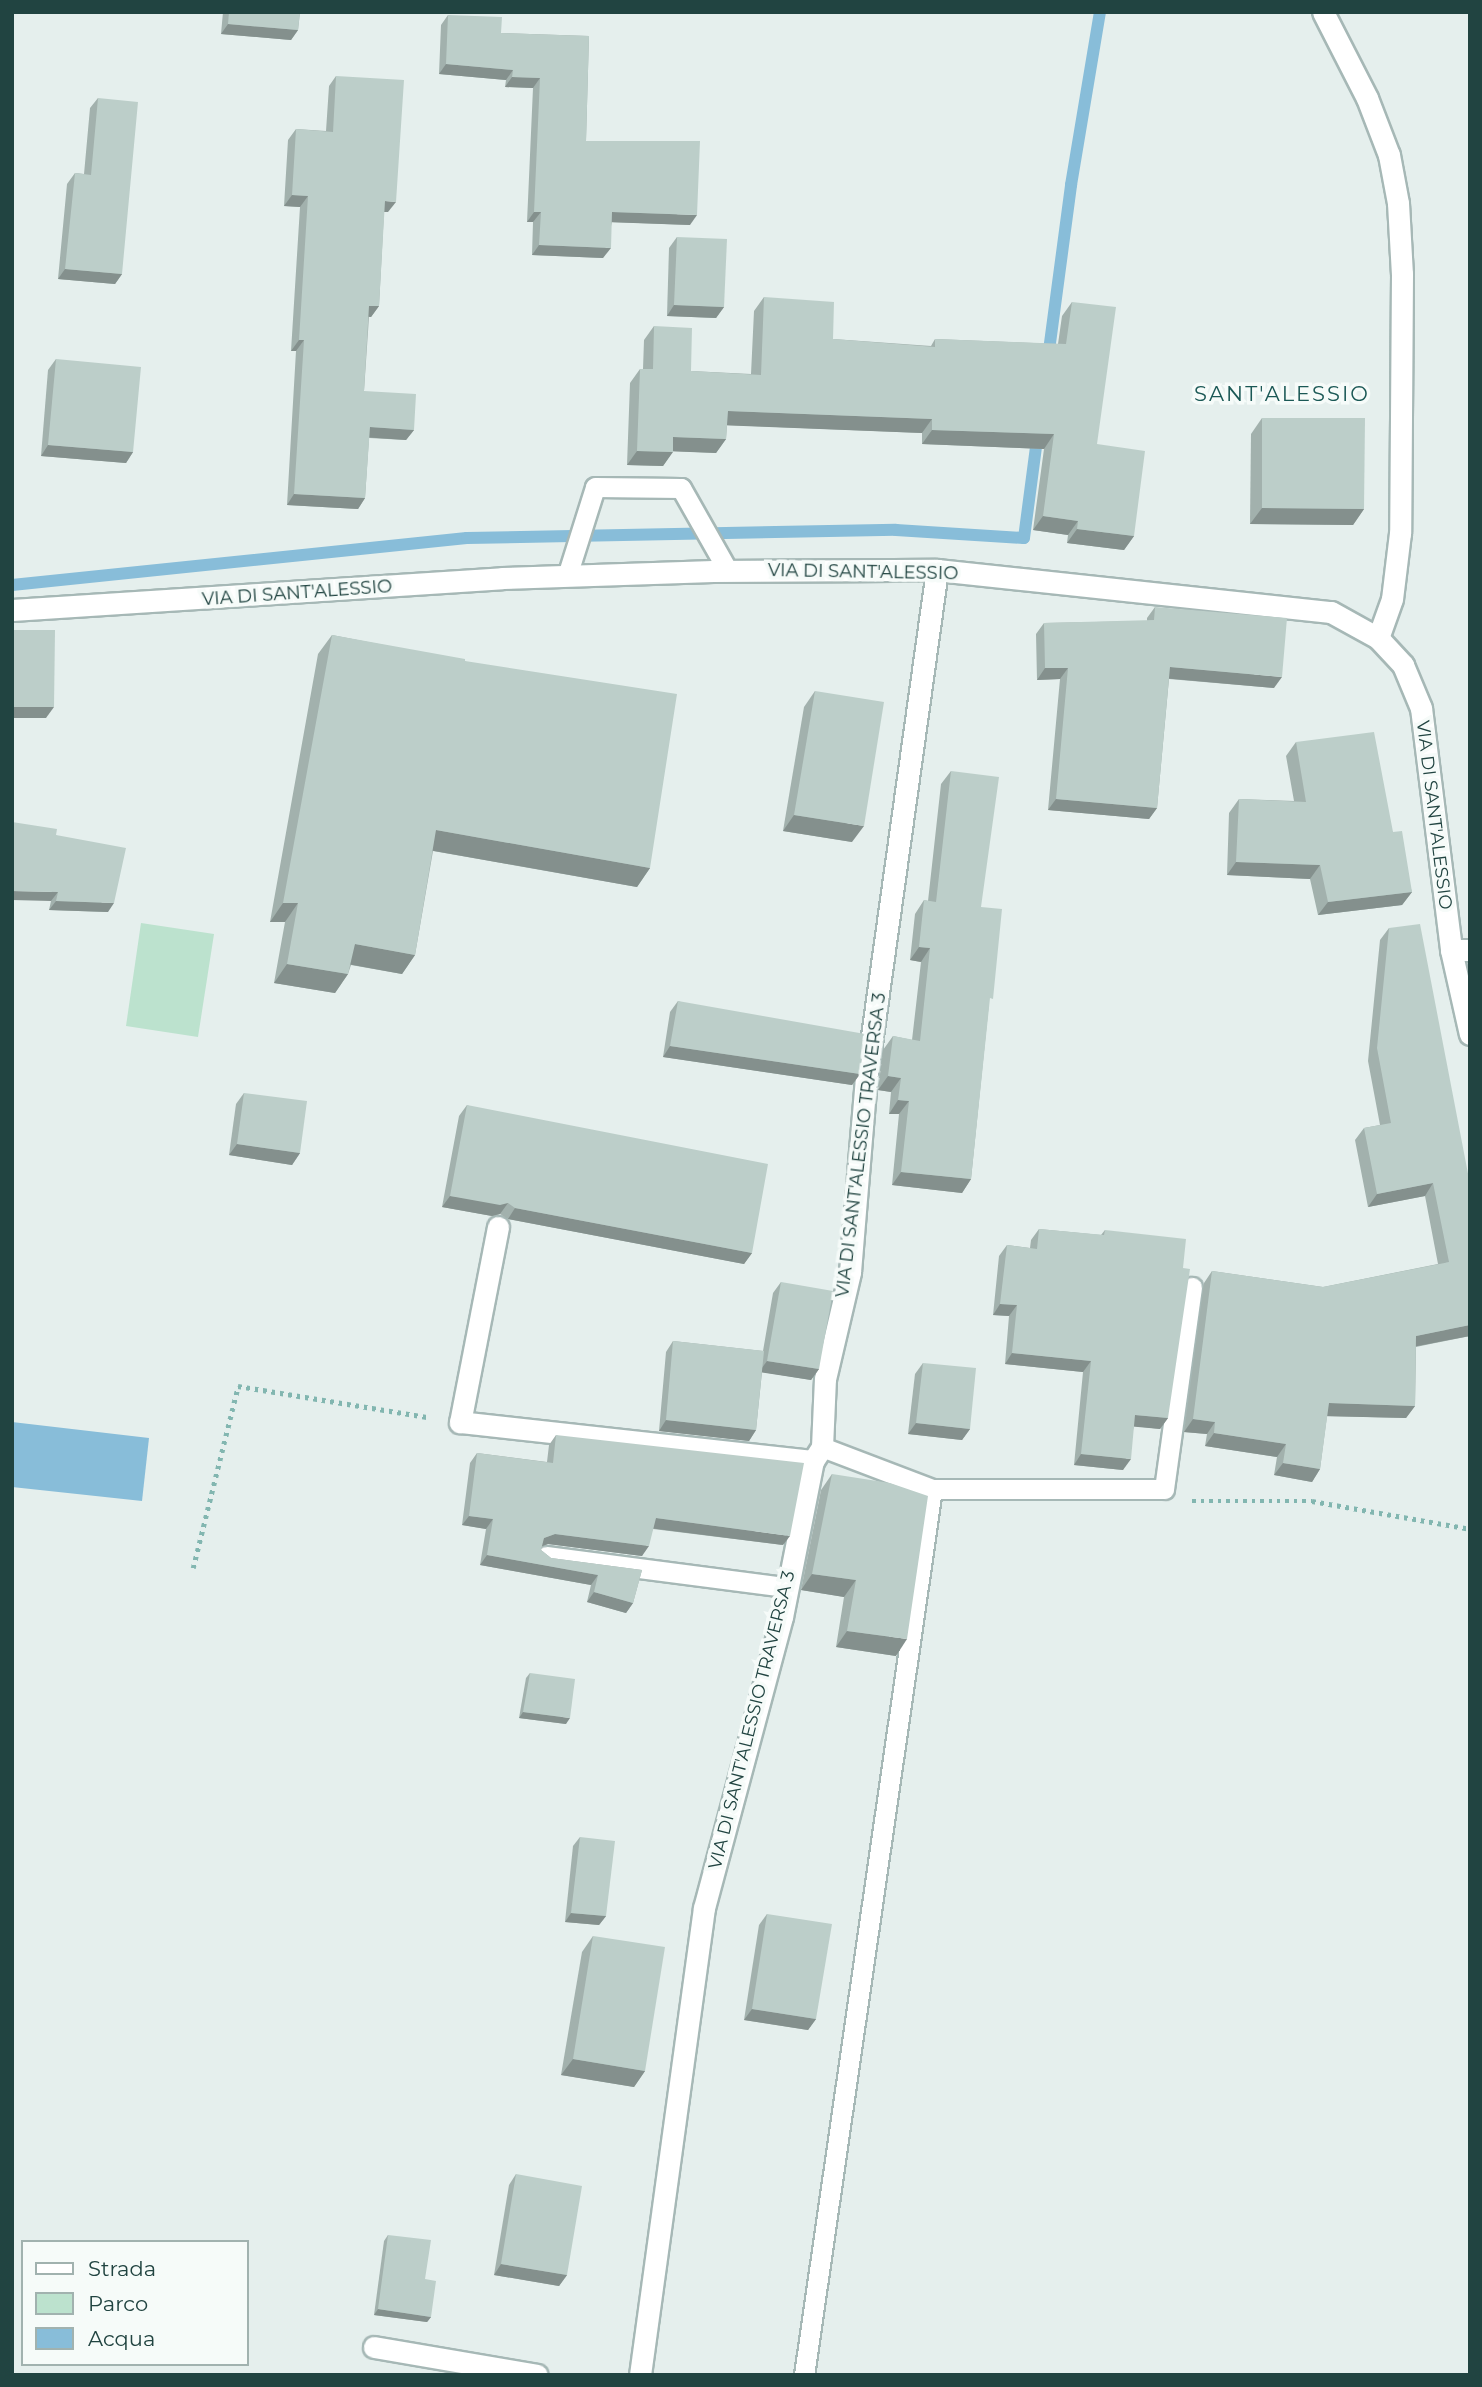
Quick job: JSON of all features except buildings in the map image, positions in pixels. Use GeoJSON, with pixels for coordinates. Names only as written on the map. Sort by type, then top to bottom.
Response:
{"type":"FeatureCollection","features":[{"type":"Feature","properties":{"kind":"street"},"geometry":{"type":"LineString","coordinates":[[1323,12],[1371,109],[1389,155],[1398,203],[1402,274],[1400,533],[1392,599],[1378,638]]}},
{"type":"Feature","properties":{"kind":"street","name":"VIA DI SANT'ALESSIO"},"geometry":{"type":"LineString","coordinates":[[12,610],[567,576],[728,571],[937,570],[1331,612],[1378,638],[1403,665],[1421,708],[1461,950],[1470,1034]]}},
{"type":"Feature","properties":{"kind":"street","name":"VIA DI SANT'ALESSIO TRAVERSA 3"},"geometry":{"type":"LineString","coordinates":[[640,2375],[704,1908],[782,1617],[786,1587],[817,1454],[825,1380],[850,1272],[866,1079],[937,570]]}},
{"type":"Feature","properties":{"kind":"street"},"geometry":{"type":"LineString","coordinates":[[498,1227],[460,1422],[817,1454]]}},
{"type":"Feature","properties":{"kind":"street"},"geometry":{"type":"LineString","coordinates":[[374,2347],[537,2375]]}},
{"type":"Feature","properties":{"kind":"lane"},"geometry":{"type":"LineString","coordinates":[[567,576],[595,487],[681,488],[728,571]]}},
{"type":"Feature","properties":{"kind":"lane"},"geometry":{"type":"LineString","coordinates":[[817,1454],[932,1489],[1164,1489],[1192,1287]]}},
{"type":"Feature","properties":{"kind":"lane"},"geometry":{"type":"LineString","coordinates":[[804,2375],[932,1489]]}},
{"type":"Feature","properties":{"kind":"lane"},"geometry":{"type":"LineString","coordinates":[[547,1556],[786,1587]]}},
{"type":"Feature","properties":{"kind":"path"},"geometry":{"type":"LineString","coordinates":[[193,1568],[238,1386],[460,1422]]}},
{"type":"Feature","properties":{"kind":"path"},"geometry":{"type":"LineString","coordinates":[[1164,1489],[1165,1501],[1311,1501],[1470,1529]]}},
{"type":"Feature","properties":{"kind":"green space"},"geometry":{"type":"Polygon","coordinates":[[[141,923],[214,934],[198,1037],[126,1026],[141,923]]]}},
{"type":"Feature","properties":{"kind":"water"},"geometry":{"type":"Polygon","coordinates":[[[12,1422],[149,1438],[142,1501],[12,1487],[12,1422]]]}},
{"type":"Feature","properties":{"kind":"waterway"},"geometry":{"type":"LineString","coordinates":[[1048,358],[1071,185],[1100,12]]}},
{"type":"Feature","properties":{"kind":"waterway"},"geometry":{"type":"LineString","coordinates":[[12,585],[467,538],[896,530],[1024,538],[1038,432]]}},
{"type":"Feature","properties":{"kind":"district","name":"SANT'ALESSIO"},"geometry":{"type":"Point","coordinates":[1282,394]}}]}
